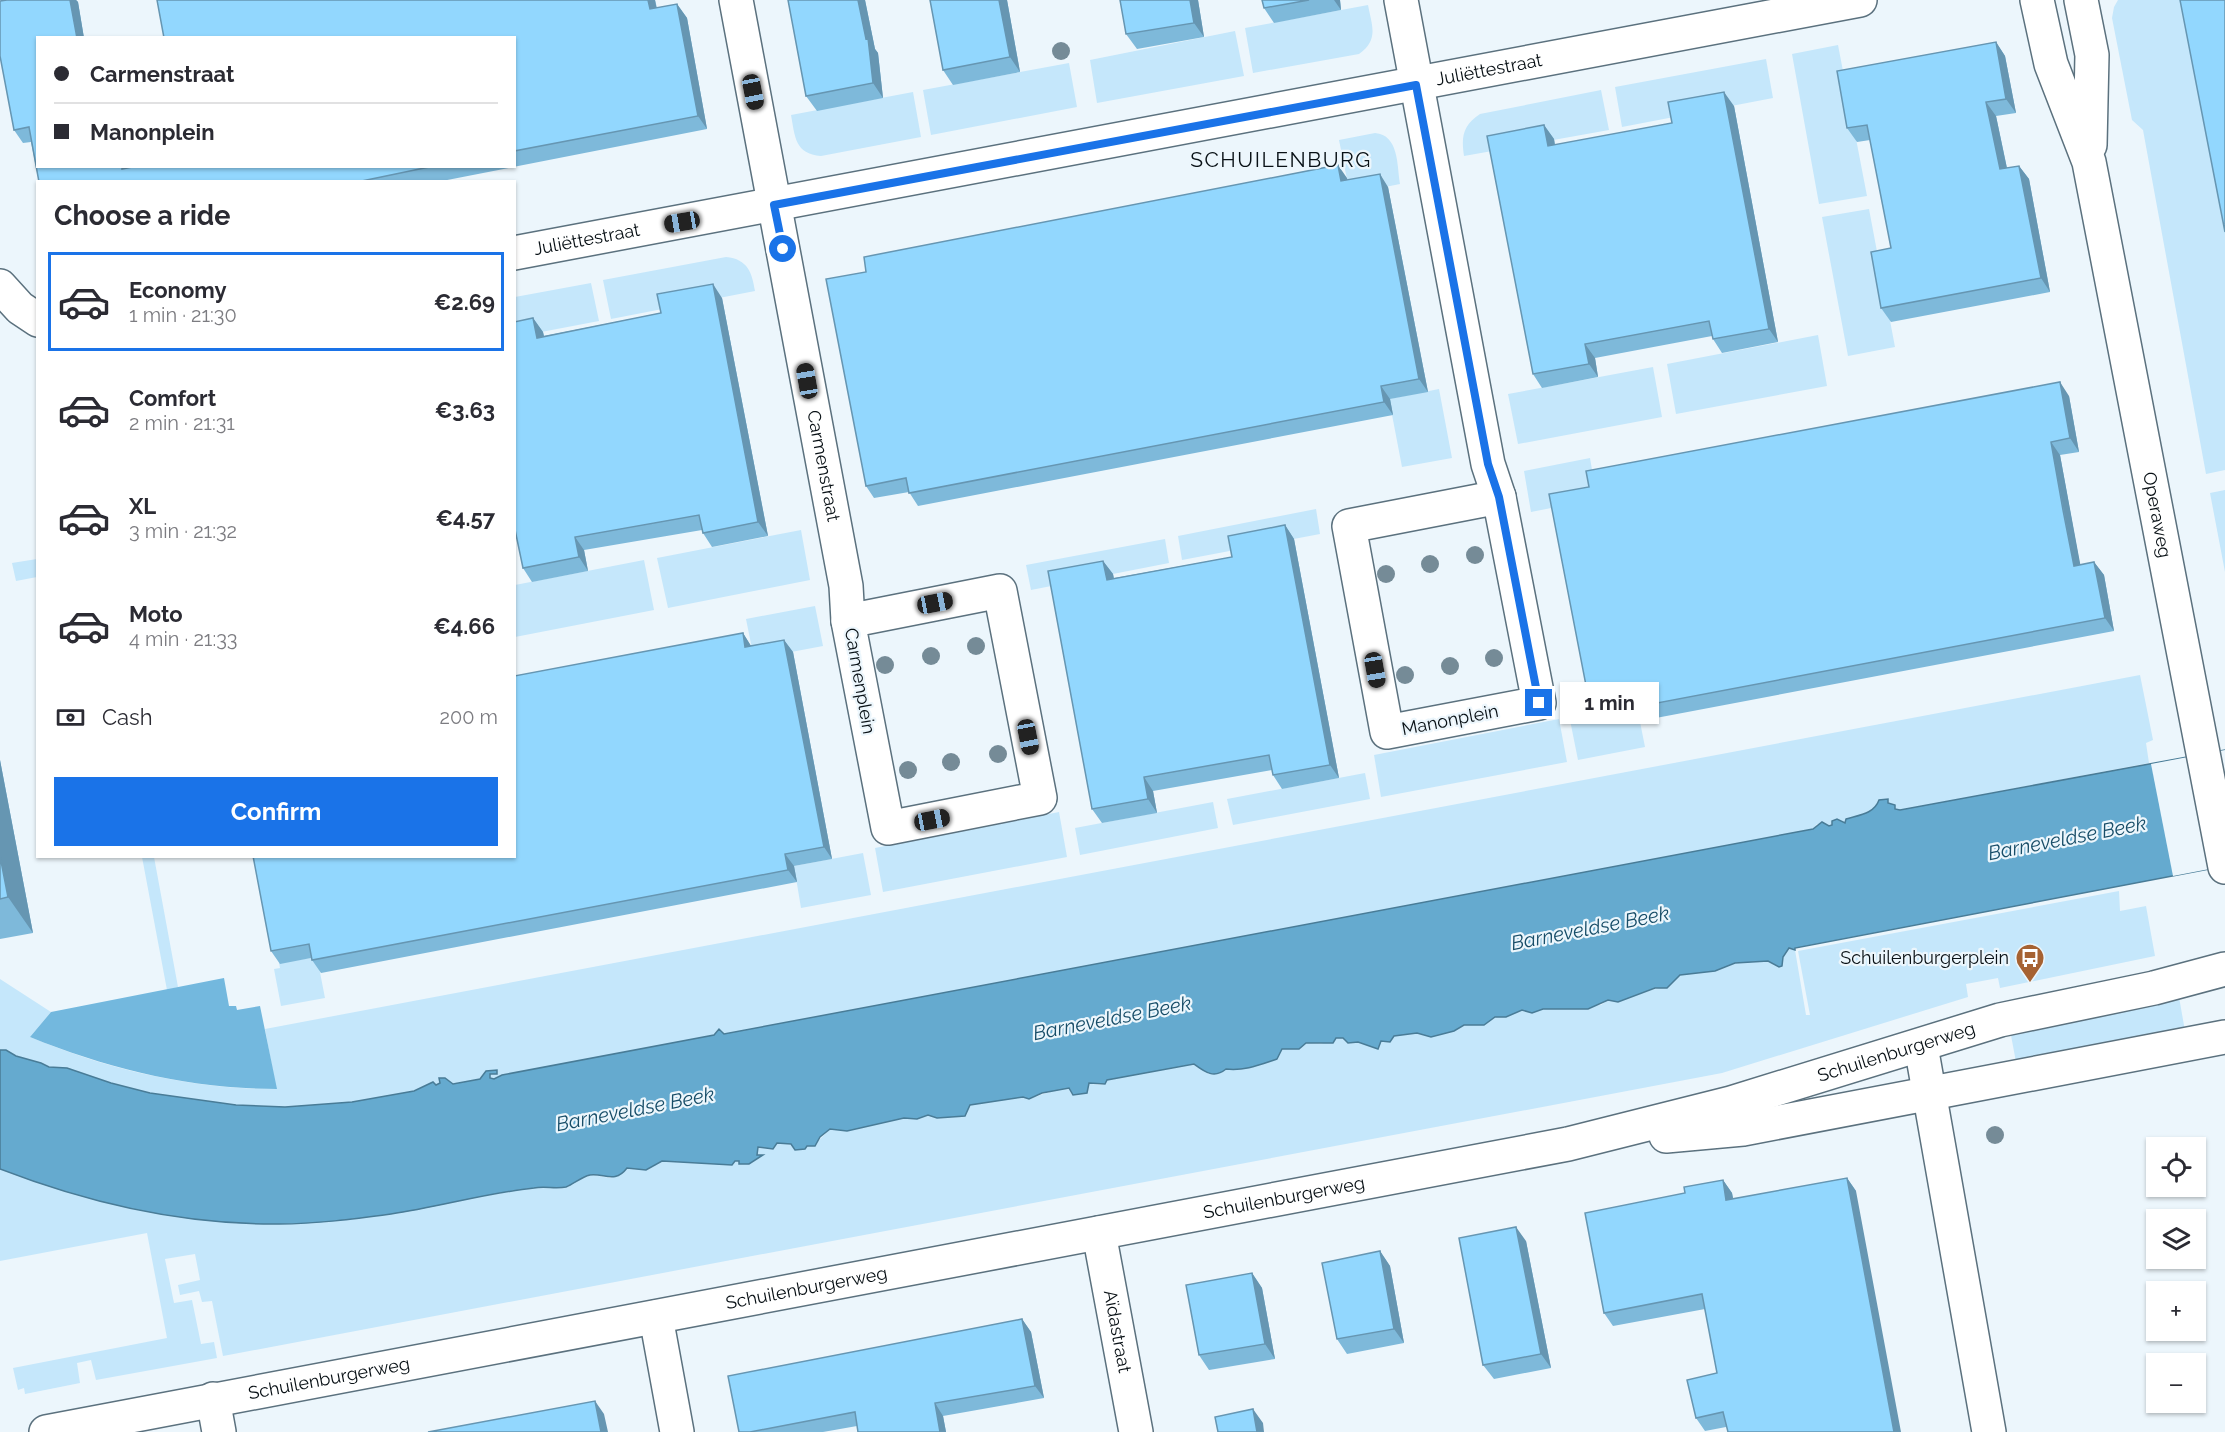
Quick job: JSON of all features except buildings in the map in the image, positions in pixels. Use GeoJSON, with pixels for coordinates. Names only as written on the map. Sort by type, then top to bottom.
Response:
{"type":"FeatureCollection","features":[{"type":"Feature","properties":{"kind":"street","name":"Carmenstraat"},"geometry":{"type":"LineString","coordinates":[[736,0],[846,586],[848,621]]}},
{"type":"Feature","properties":{"kind":"street"},"geometry":{"type":"LineString","coordinates":[[1401,0],[1488,464],[1499,497]]}},
{"type":"Feature","properties":{"kind":"street","name":"Juliëttestraat"},"geometry":{"type":"LineString","coordinates":[[516,254],[1860,0]]}},
{"type":"Feature","properties":{"kind":"street","name":"Operaweg"},"geometry":{"type":"LineString","coordinates":[[2037,0],[2051,64],[2089,162],[2225,867]]}},
{"type":"Feature","properties":{"kind":"street","name":"Operaweg"},"geometry":{"type":"LineString","coordinates":[[2081,0],[2092,55],[2089,162]]}},
{"type":"Feature","properties":{"kind":"street"},"geometry":{"type":"LineString","coordinates":[[0,286],[20,308],[36,319]]}},
{"type":"Feature","properties":{"kind":"street","name":"Manonplein"},"geometry":{"type":"LineString","coordinates":[[1499,497],[1539,703],[1387,732],[1349,526],[1499,497]]}},
{"type":"Feature","properties":{"kind":"street","name":"Carmenplein"},"geometry":{"type":"LineString","coordinates":[[1000,591],[1040,798],[888,828],[848,621],[1000,591]]}},
{"type":"Feature","properties":{"kind":"street","name":"Schuilenburgerweg"},"geometry":{"type":"LineString","coordinates":[[46,1432],[1568,1144],[1731,1103],[2000,1020],[2154,988],[2225,969]]}},
{"type":"Feature","properties":{"kind":"street","name":"Schuilenburgerweg"},"geometry":{"type":"LineString","coordinates":[[1568,1144],[1743,1129],[2225,1037]]}},
{"type":"Feature","properties":{"kind":"street"},"geometry":{"type":"LineString","coordinates":[[1921,1046],[1989,1432]]}},
{"type":"Feature","properties":{"kind":"street","name":"Aïdastraat"},"geometry":{"type":"LineString","coordinates":[[1099,1233],[1136,1432]]}},
{"type":"Feature","properties":{"kind":"street"},"geometry":{"type":"LineString","coordinates":[[656,1317],[677,1432]]}},
{"type":"Feature","properties":{"kind":"street"},"geometry":{"type":"LineString","coordinates":[[213,1400],[219,1432]]}},
{"type":"Feature","properties":{"kind":"shaded area"},"geometry":{"type":"Polygon","coordinates":[[[2118,0],[2219,0],[2225,137],[2225,470],[2206,474],[2143,130],[2132,120],[2112,18],[2118,0]]]}},
{"type":"Feature","properties":{"kind":"shaded area"},"geometry":{"type":"Polygon","coordinates":[[[1368,5],[1372,38],[1359,54],[1253,73],[1245,28],[1368,5]]]}},
{"type":"Feature","properties":{"kind":"shaded area"},"geometry":{"type":"Polygon","coordinates":[[[1235,31],[1244,76],[1097,103],[1090,60],[1235,31]]]}},
{"type":"Feature","properties":{"kind":"shaded area"},"geometry":{"type":"Polygon","coordinates":[[[1838,45],[1867,196],[1819,204],[1792,54],[1838,45]]]}},
{"type":"Feature","properties":{"kind":"shaded area"},"geometry":{"type":"Polygon","coordinates":[[[1766,59],[1773,98],[1622,127],[1615,87],[1766,59]]]}},
{"type":"Feature","properties":{"kind":"shaded area"},"geometry":{"type":"Polygon","coordinates":[[[1069,63],[1077,107],[931,135],[923,90],[1069,63]]]}},
{"type":"Feature","properties":{"kind":"shaded area"},"geometry":{"type":"Polygon","coordinates":[[[1601,90],[1609,130],[1464,156],[1464,132],[1474,118],[1480,114],[1601,90]]]}},
{"type":"Feature","properties":{"kind":"shaded area"},"geometry":{"type":"Polygon","coordinates":[[[913,92],[921,137],[821,156],[806,152],[798,143],[791,115],[913,92]]]}},
{"type":"Feature","properties":{"kind":"shaded area"},"geometry":{"type":"Polygon","coordinates":[[[1375,133],[1389,139],[1393,145],[1400,184],[1350,194],[1339,140],[1375,133]]]}},
{"type":"Feature","properties":{"kind":"shaded area"},"geometry":{"type":"Polygon","coordinates":[[[1869,209],[1895,347],[1848,356],[1822,217],[1869,209]]]}},
{"type":"Feature","properties":{"kind":"shaded area"},"geometry":{"type":"Polygon","coordinates":[[[726,257],[739,261],[748,268],[755,291],[611,319],[603,280],[726,257]]]}},
{"type":"Feature","properties":{"kind":"shaded area"},"geometry":{"type":"Polygon","coordinates":[[[591,283],[599,321],[516,337],[516,297],[591,283]]]}},
{"type":"Feature","properties":{"kind":"shaded area"},"geometry":{"type":"Polygon","coordinates":[[[1818,335],[1827,386],[1676,414],[1667,364],[1818,335]]]}},
{"type":"Feature","properties":{"kind":"shaded area"},"geometry":{"type":"Polygon","coordinates":[[[1653,367],[1662,417],[1518,444],[1508,394],[1653,367]]]}},
{"type":"Feature","properties":{"kind":"shaded area"},"geometry":{"type":"Polygon","coordinates":[[[1439,389],[1452,458],[1402,467],[1389,399],[1439,389]]]}},
{"type":"Feature","properties":{"kind":"shaded area"},"geometry":{"type":"Polygon","coordinates":[[[1590,458],[1597,499],[1531,512],[1524,471],[1590,458]]]}},
{"type":"Feature","properties":{"kind":"shaded area"},"geometry":{"type":"Polygon","coordinates":[[[2225,490],[2225,572],[2210,493],[2225,490]]]}},
{"type":"Feature","properties":{"kind":"shaded area"},"geometry":{"type":"Polygon","coordinates":[[[1316,509],[1320,534],[1182,560],[1178,536],[1316,509]]]}},
{"type":"Feature","properties":{"kind":"shaded area"},"geometry":{"type":"Polygon","coordinates":[[[801,530],[810,580],[668,608],[657,558],[801,530]]]}},
{"type":"Feature","properties":{"kind":"shaded area"},"geometry":{"type":"Polygon","coordinates":[[[1165,539],[1169,563],[1031,590],[1026,565],[1165,539]]]}},
{"type":"Feature","properties":{"kind":"shaded area"},"geometry":{"type":"Polygon","coordinates":[[[36,559],[36,577],[16,581],[12,563],[36,559]]]}},
{"type":"Feature","properties":{"kind":"shaded area"},"geometry":{"type":"Polygon","coordinates":[[[644,560],[654,610],[516,637],[516,585],[644,560]]]}},
{"type":"Feature","properties":{"kind":"shaded area"},"geometry":{"type":"Polygon","coordinates":[[[815,606],[823,646],[754,659],[746,619],[815,606]]]}},
{"type":"Feature","properties":{"kind":"shaded area"},"geometry":{"type":"Polygon","coordinates":[[[2140,675],[2153,740],[2146,743],[2149,763],[1900,810],[1877,807],[1867,813],[1847,819],[1845,823],[1828,826],[1817,824],[1813,829],[724,1034],[719,1029],[715,1035],[502,1075],[494,1079],[490,1078],[490,1074],[497,1074],[497,1070],[481,1079],[453,1084],[445,1078],[436,1086],[433,1082],[414,1091],[352,1102],[285,1107],[236,1105],[150,1093],[67,1068],[49,1067],[16,1056],[6,1050],[0,1050],[0,979],[51,1012],[30,1037],[60,1049],[120,1068],[182,1081],[213,1086],[276,1089],[265,1029],[2140,675]]]}},
{"type":"Feature","properties":{"kind":"shaded area"},"geometry":{"type":"Polygon","coordinates":[[[1637,707],[1645,747],[1578,760],[1570,720],[1637,707]]]}},
{"type":"Feature","properties":{"kind":"shaded area"},"geometry":{"type":"Polygon","coordinates":[[[1559,719],[1567,762],[1381,797],[1374,755],[1559,719]]]}},
{"type":"Feature","properties":{"kind":"shaded area"},"geometry":{"type":"Polygon","coordinates":[[[1365,773],[1370,799],[1233,825],[1227,799],[1365,773]]]}},
{"type":"Feature","properties":{"kind":"shaded area"},"geometry":{"type":"Polygon","coordinates":[[[1213,802],[1218,828],[1080,855],[1075,828],[1213,802]]]}},
{"type":"Feature","properties":{"kind":"shaded area"},"geometry":{"type":"Polygon","coordinates":[[[1059,812],[1067,857],[883,892],[875,848],[1059,812]]]}},
{"type":"Feature","properties":{"kind":"shaded area"},"geometry":{"type":"Polygon","coordinates":[[[863,853],[871,895],[801,908],[794,866],[863,853]]]}},
{"type":"Feature","properties":{"kind":"shaded area"},"geometry":{"type":"Polygon","coordinates":[[[142,858],[154,858],[178,987],[167,990],[142,858]]]}},
{"type":"Feature","properties":{"kind":"shaded area"},"geometry":{"type":"Polygon","coordinates":[[[2119,891],[2120,911],[2146,906],[2155,956],[2000,988],[1998,978],[1966,984],[1968,997],[1722,1073],[223,1356],[212,1301],[202,1302],[199,1291],[180,1295],[178,1285],[200,1280],[195,1254],[165,1259],[174,1303],[192,1300],[201,1344],[214,1342],[217,1358],[96,1380],[91,1360],[77,1363],[80,1383],[25,1394],[24,1388],[18,1390],[13,1368],[167,1338],[147,1233],[0,1261],[0,1169],[50,1187],[133,1209],[231,1222],[278,1224],[394,1213],[534,1187],[567,1187],[581,1178],[593,1175],[610,1178],[627,1168],[646,1170],[662,1161],[732,1164],[735,1161],[757,1158],[761,1155],[756,1155],[758,1147],[777,1143],[806,1146],[816,1143],[830,1129],[847,1131],[928,1115],[937,1118],[965,1116],[969,1105],[1023,1097],[1029,1099],[1071,1087],[1088,1084],[1102,1085],[1107,1080],[1194,1064],[1209,1074],[1226,1069],[1240,1070],[1282,1049],[1299,1049],[1306,1043],[1321,1044],[1336,1038],[1343,1037],[1348,1043],[1358,1042],[1378,1049],[1381,1041],[1393,1036],[1417,1033],[1431,1037],[1454,1031],[1464,1025],[1484,1025],[1495,1017],[1506,1017],[1522,1010],[1532,1013],[1543,1009],[1601,1005],[1608,1000],[1623,999],[1667,987],[1680,975],[1715,971],[1735,963],[1768,961],[1782,965],[1783,957],[1789,948],[1795,950],[1806,1015],[1810,1015],[1798,951],[2119,891]]]}},
{"type":"Feature","properties":{"kind":"shaded area"},"geometry":{"type":"Polygon","coordinates":[[[317,957],[325,998],[281,1006],[274,969],[280,968],[279,963],[317,957]]]}},
{"type":"Feature","properties":{"kind":"shaded area"},"geometry":{"type":"Polygon","coordinates":[[[224,978],[229,1006],[236,1006],[237,1010],[260,1006],[277,1089],[213,1085],[151,1075],[90,1059],[30,1037],[51,1012],[224,978]]]}},
{"type":"Feature","properties":{"kind":"shaded area"},"geometry":{"type":"Polygon","coordinates":[[[2179,997],[2185,1031],[2016,1062],[2010,1030],[2179,997]]]}},
{"type":"Feature","properties":{"kind":"water","name":"Barneveldse Beek"},"geometry":{"type":"Polygon","coordinates":[[[2225,750],[2225,866],[1795,948],[1795,950],[1789,948],[1783,957],[1782,966],[1779,967],[1768,961],[1735,963],[1715,971],[1680,975],[1667,988],[1655,988],[1618,1002],[1608,1000],[1588,1009],[1543,1009],[1532,1013],[1522,1010],[1506,1017],[1495,1017],[1484,1025],[1464,1025],[1454,1031],[1431,1037],[1417,1033],[1394,1036],[1390,1042],[1381,1041],[1378,1049],[1336,1038],[1333,1043],[1306,1043],[1299,1049],[1282,1049],[1277,1059],[1246,1068],[1226,1069],[1217,1074],[1206,1072],[1194,1064],[1107,1080],[1105,1084],[1089,1083],[1087,1093],[1073,1095],[1069,1088],[1042,1093],[1029,1099],[1023,1097],[970,1105],[965,1116],[937,1118],[928,1115],[847,1131],[830,1129],[820,1137],[815,1146],[807,1146],[805,1149],[795,1150],[791,1144],[777,1143],[773,1149],[758,1147],[757,1155],[763,1155],[749,1164],[739,1164],[739,1161],[735,1161],[732,1165],[662,1161],[646,1170],[627,1168],[623,1173],[614,1177],[590,1175],[566,1187],[516,1190],[409,1211],[321,1222],[243,1223],[172,1216],[102,1202],[0,1169],[0,1050],[6,1050],[16,1056],[49,1067],[67,1068],[150,1093],[236,1105],[285,1107],[352,1102],[414,1091],[433,1082],[436,1085],[440,1083],[439,1078],[445,1078],[453,1084],[480,1079],[486,1071],[497,1070],[497,1074],[490,1074],[490,1078],[494,1079],[502,1075],[714,1035],[719,1029],[724,1034],[1813,829],[1822,822],[1829,826],[1837,819],[1845,823],[1846,819],[1870,811],[1879,800],[1888,799],[1888,803],[1900,810],[2225,750]]]}},
{"type":"Feature","properties":{"kind":"pier"},"geometry":{"type":"Polygon","coordinates":[[[2225,750],[2225,866],[2173,876],[2151,764],[2225,750]]]}},
{"type":"Feature","properties":{"kind":"place","name":"Schuilenburgerplein"},"geometry":{"type":"Point","coordinates":[2030,984]}},
{"type":"Feature","properties":{"kind":"district","name":"SCHUILENBURG"},"geometry":{"type":"Point","coordinates":[1281,160]}},
{"type":"Feature","properties":{"kind":"route"},"geometry":{"type":"LineString","coordinates":[[783,249],[774,205],[1416,85],[1488,464],[1499,497],[1539,703]]}}]}
